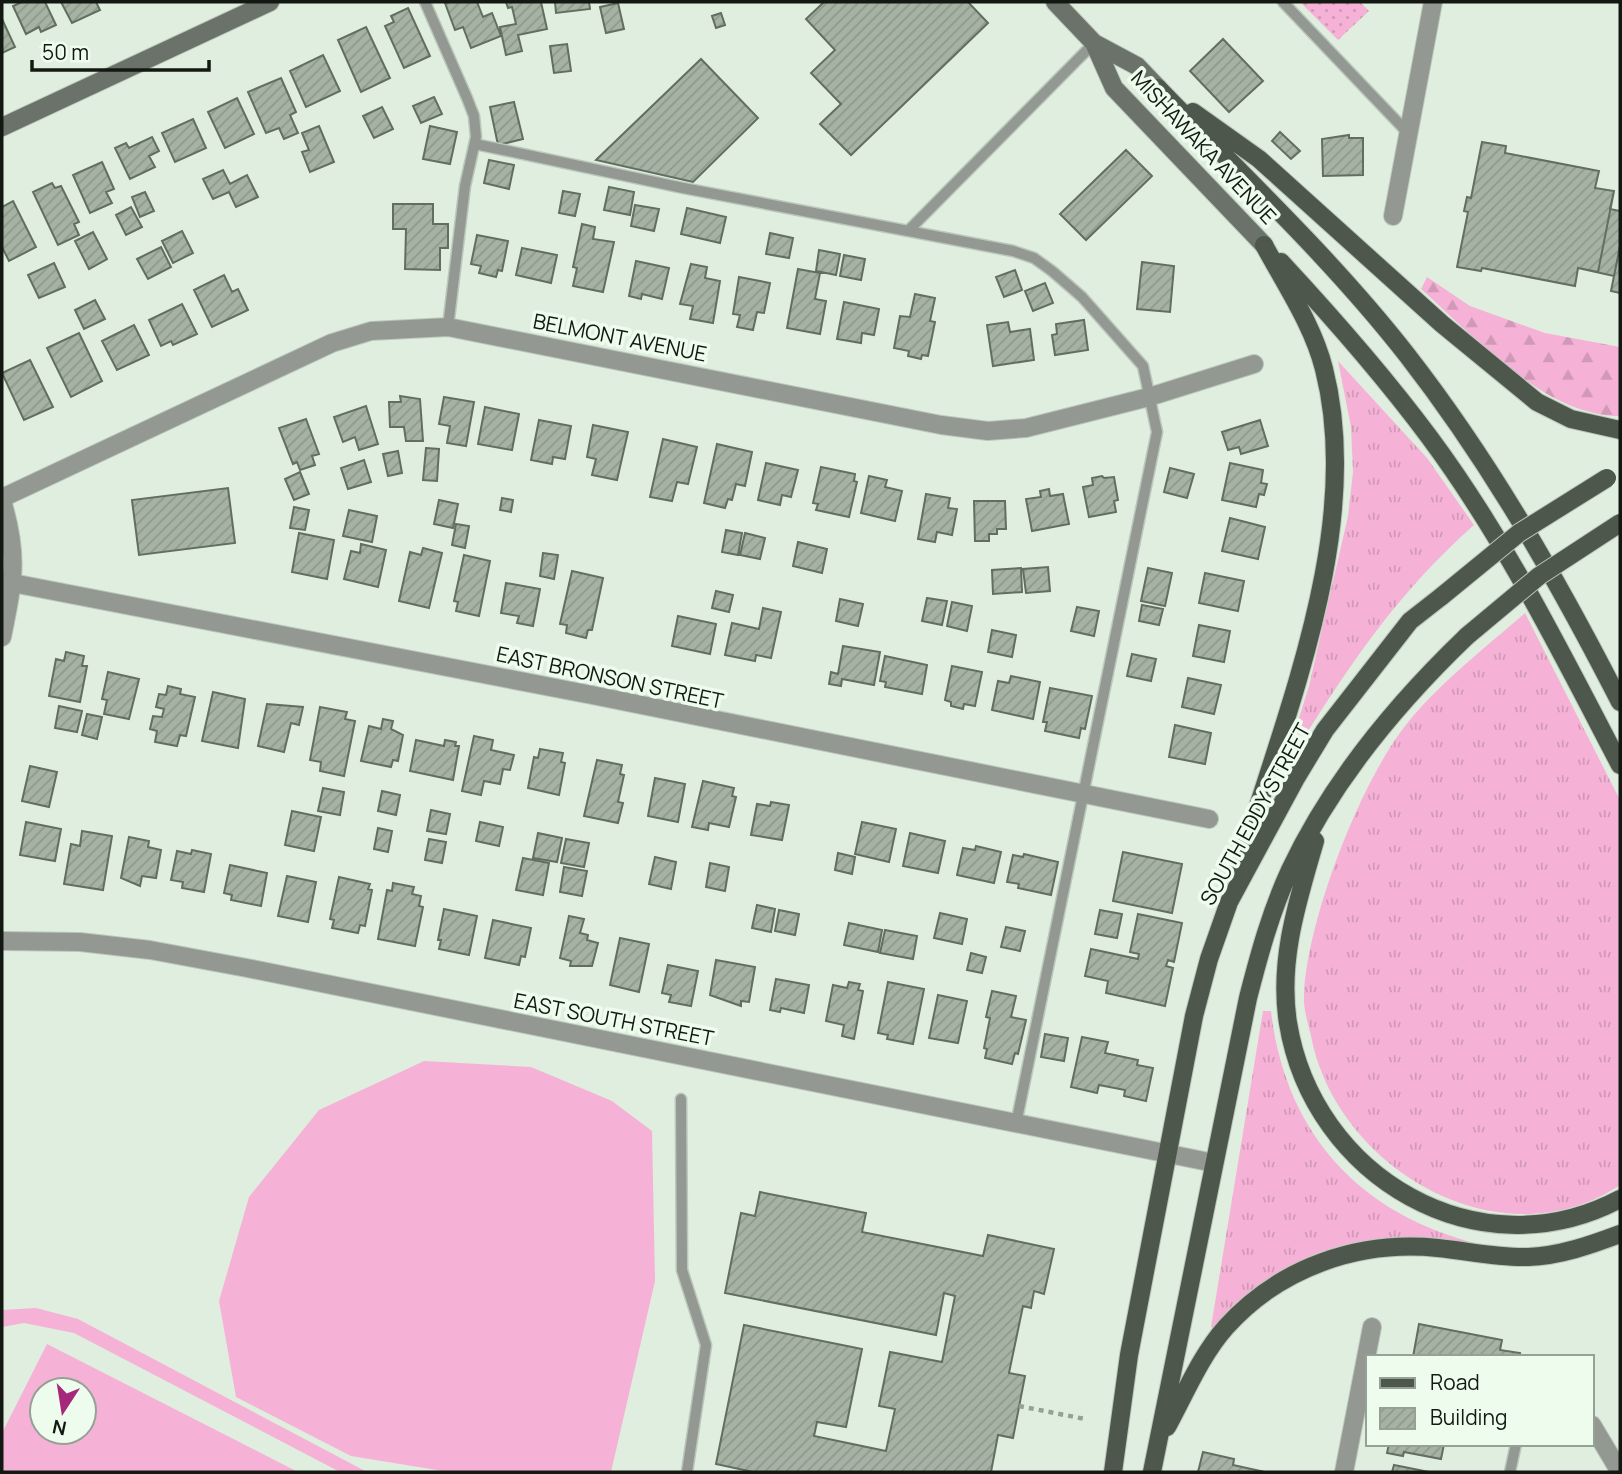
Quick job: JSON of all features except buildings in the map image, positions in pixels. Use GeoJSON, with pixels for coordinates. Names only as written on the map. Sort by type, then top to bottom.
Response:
{"type":"FeatureCollection","features":[{"type":"Feature","properties":{"kind":"main road"},"geometry":{"type":"LineString","coordinates":[[2,127],[270,2]]}},
{"type":"Feature","properties":{"kind":"main road","name":"MISHAWAKA AVENUE"},"geometry":{"type":"LineString","coordinates":[[1055,2],[1094,43],[1137,66],[1158,88]]}},
{"type":"Feature","properties":{"kind":"main road","name":"MISHAWAKA AVENUE"},"geometry":{"type":"LineString","coordinates":[[1094,43],[1114,88],[1264,245]]}},
{"type":"Feature","properties":{"kind":"main road"},"geometry":{"type":"LineString","coordinates":[[1158,88],[1259,159],[1471,349],[1537,402],[1571,419],[1620,430]]}},
{"type":"Feature","properties":{"kind":"main road"},"geometry":{"type":"LineString","coordinates":[[1158,88],[1319,254],[1407,355],[1467,437],[1516,513],[1571,606],[1620,702]]}},
{"type":"Feature","properties":{"kind":"main road"},"geometry":{"type":"LineString","coordinates":[[1264,245],[1330,315],[1444,459],[1536,607],[1620,765]]}},
{"type":"Feature","properties":{"kind":"main road"},"geometry":{"type":"LineString","coordinates":[[1228,902],[1292,697],[1316,601],[1335,493],[1336,430],[1324,368],[1310,331],[1264,245]]}},
{"type":"Feature","properties":{"kind":"main road","name":"SOUTH EDDY STREET"},"geometry":{"type":"LineString","coordinates":[[1113,1472],[1129,1355],[1194,1016],[1228,902],[1325,730],[1409,621],[1519,533],[1614,474]]}},
{"type":"Feature","properties":{"kind":"main road"},"geometry":{"type":"LineString","coordinates":[[1152,1472],[1248,998],[1264,940],[1290,871],[1323,811],[1367,745],[1408,695],[1466,636],[1539,576],[1620,523]]}},
{"type":"Feature","properties":{"kind":"main road"},"geometry":{"type":"LineString","coordinates":[[1323,811],[1288,942],[1284,982],[1288,1022],[1298,1066],[1310,1095],[1335,1135],[1368,1169],[1402,1193],[1438,1209],[1484,1223],[1524,1226],[1562,1223],[1620,1199]]}},
{"type":"Feature","properties":{"kind":"main road"},"geometry":{"type":"LineString","coordinates":[[1157,1446],[1205,1356],[1226,1327],[1254,1300],[1311,1265],[1380,1248],[1437,1248],[1529,1257],[1595,1244],[1620,1234]]}},
{"type":"Feature","properties":{"kind":"street"},"geometry":{"type":"LineString","coordinates":[[1393,216],[1433,2]]}},
{"type":"Feature","properties":{"kind":"street","name":"BELMONT AVENUE"},"geometry":{"type":"LineString","coordinates":[[2,500],[332,343],[371,331],[448,327],[940,425],[988,431],[1026,428],[1149,397],[1254,364]]}},
{"type":"Feature","properties":{"kind":"street"},"geometry":{"type":"LineString","coordinates":[[2,500],[11,532],[2,637]]}},
{"type":"Feature","properties":{"kind":"street","name":"EAST BRONSON STREET"},"geometry":{"type":"LineString","coordinates":[[8,582],[1209,819]]}},
{"type":"Feature","properties":{"kind":"street","name":"EAST SOUTH STREET"},"geometry":{"type":"LineString","coordinates":[[2,941],[80,942],[175,954],[1214,1163]]}},
{"type":"Feature","properties":{"kind":"street"},"geometry":{"type":"LineString","coordinates":[[1367,1355],[1371,1327]]}},
{"type":"Feature","properties":{"kind":"street"},"geometry":{"type":"LineString","coordinates":[[1343,1472],[1366,1366]]}},
{"type":"Feature","properties":{"kind":"street"},"geometry":{"type":"LineString","coordinates":[[1594,1428],[1620,1472]]}},
{"type":"Feature","properties":{"kind":"lane"},"geometry":{"type":"LineString","coordinates":[[425,2],[474,116],[475,144],[465,186],[448,327]]}},
{"type":"Feature","properties":{"kind":"lane"},"geometry":{"type":"LineString","coordinates":[[1283,2],[1409,133]]}},
{"type":"Feature","properties":{"kind":"lane"},"geometry":{"type":"LineString","coordinates":[[908,232],[1094,43]]}},
{"type":"Feature","properties":{"kind":"lane"},"geometry":{"type":"LineString","coordinates":[[475,144],[1013,251],[1034,258],[1082,297],[1143,366],[1157,432],[1016,1124]]}},
{"type":"Feature","properties":{"kind":"lane"},"geometry":{"type":"LineString","coordinates":[[681,1099],[682,1270],[706,1345],[687,1472]]}},
{"type":"Feature","properties":{"kind":"lane"},"geometry":{"type":"LineString","coordinates":[[1510,1472],[1516,1446]]}},
{"type":"Feature","properties":{"kind":"path"},"geometry":{"type":"LineString","coordinates":[[1019,1406],[1085,1419]]}},
{"type":"Feature","properties":{"kind":"green space"},"geometry":{"type":"Polygon","coordinates":[[[1300,2],[1360,2],[1369,11],[1338,40],[1300,2]]]}},
{"type":"Feature","properties":{"kind":"green space"},"geometry":{"type":"Polygon","coordinates":[[[1427,277],[1470,306],[1545,333],[1620,347],[1620,416],[1592,413],[1565,403],[1513,370],[1421,289],[1427,277]]]}},
{"type":"Feature","properties":{"kind":"green space"},"geometry":{"type":"Polygon","coordinates":[[[1338,361],[1427,458],[1474,525],[1424,574],[1381,624],[1305,736],[1294,734],[1309,686],[1348,516],[1353,472],[1351,427],[1338,361]]]}},
{"type":"Feature","properties":{"kind":"green space"},"geometry":{"type":"Polygon","coordinates":[[[1525,613],[1620,800],[1620,1185],[1573,1207],[1525,1214],[1476,1208],[1430,1190],[1388,1162],[1353,1126],[1327,1084],[1311,1036],[1304,1000],[1307,964],[1326,891],[1355,813],[1391,746],[1409,721],[1436,692],[1525,613]]]}},
{"type":"Feature","properties":{"kind":"green space"},"geometry":{"type":"Polygon","coordinates":[[[1263,1011],[1271,1011],[1279,1055],[1293,1095],[1312,1131],[1336,1162],[1365,1190],[1398,1213],[1436,1231],[1479,1244],[1478,1247],[1395,1238],[1368,1240],[1315,1254],[1290,1266],[1259,1287],[1214,1329],[1211,1327],[1263,1011]]]}},
{"type":"Feature","properties":{"kind":"green space"},"geometry":{"type":"Polygon","coordinates":[[[424,1061],[531,1067],[612,1101],[652,1131],[655,1281],[611,1472],[449,1472],[351,1456],[236,1397],[219,1301],[249,1197],[319,1110],[424,1061]]]}},
{"type":"Feature","properties":{"kind":"green space"},"geometry":{"type":"Polygon","coordinates":[[[36,1308],[78,1319],[367,1472],[340,1472],[74,1333],[24,1323],[2,1327],[2,1310],[36,1308]]]}},
{"type":"Feature","properties":{"kind":"green space"},"geometry":{"type":"Polygon","coordinates":[[[47,1344],[298,1472],[2,1472],[2,1433],[28,1382],[28,1446],[98,1446],[98,1376],[31,1376],[47,1344]]]}}]}
